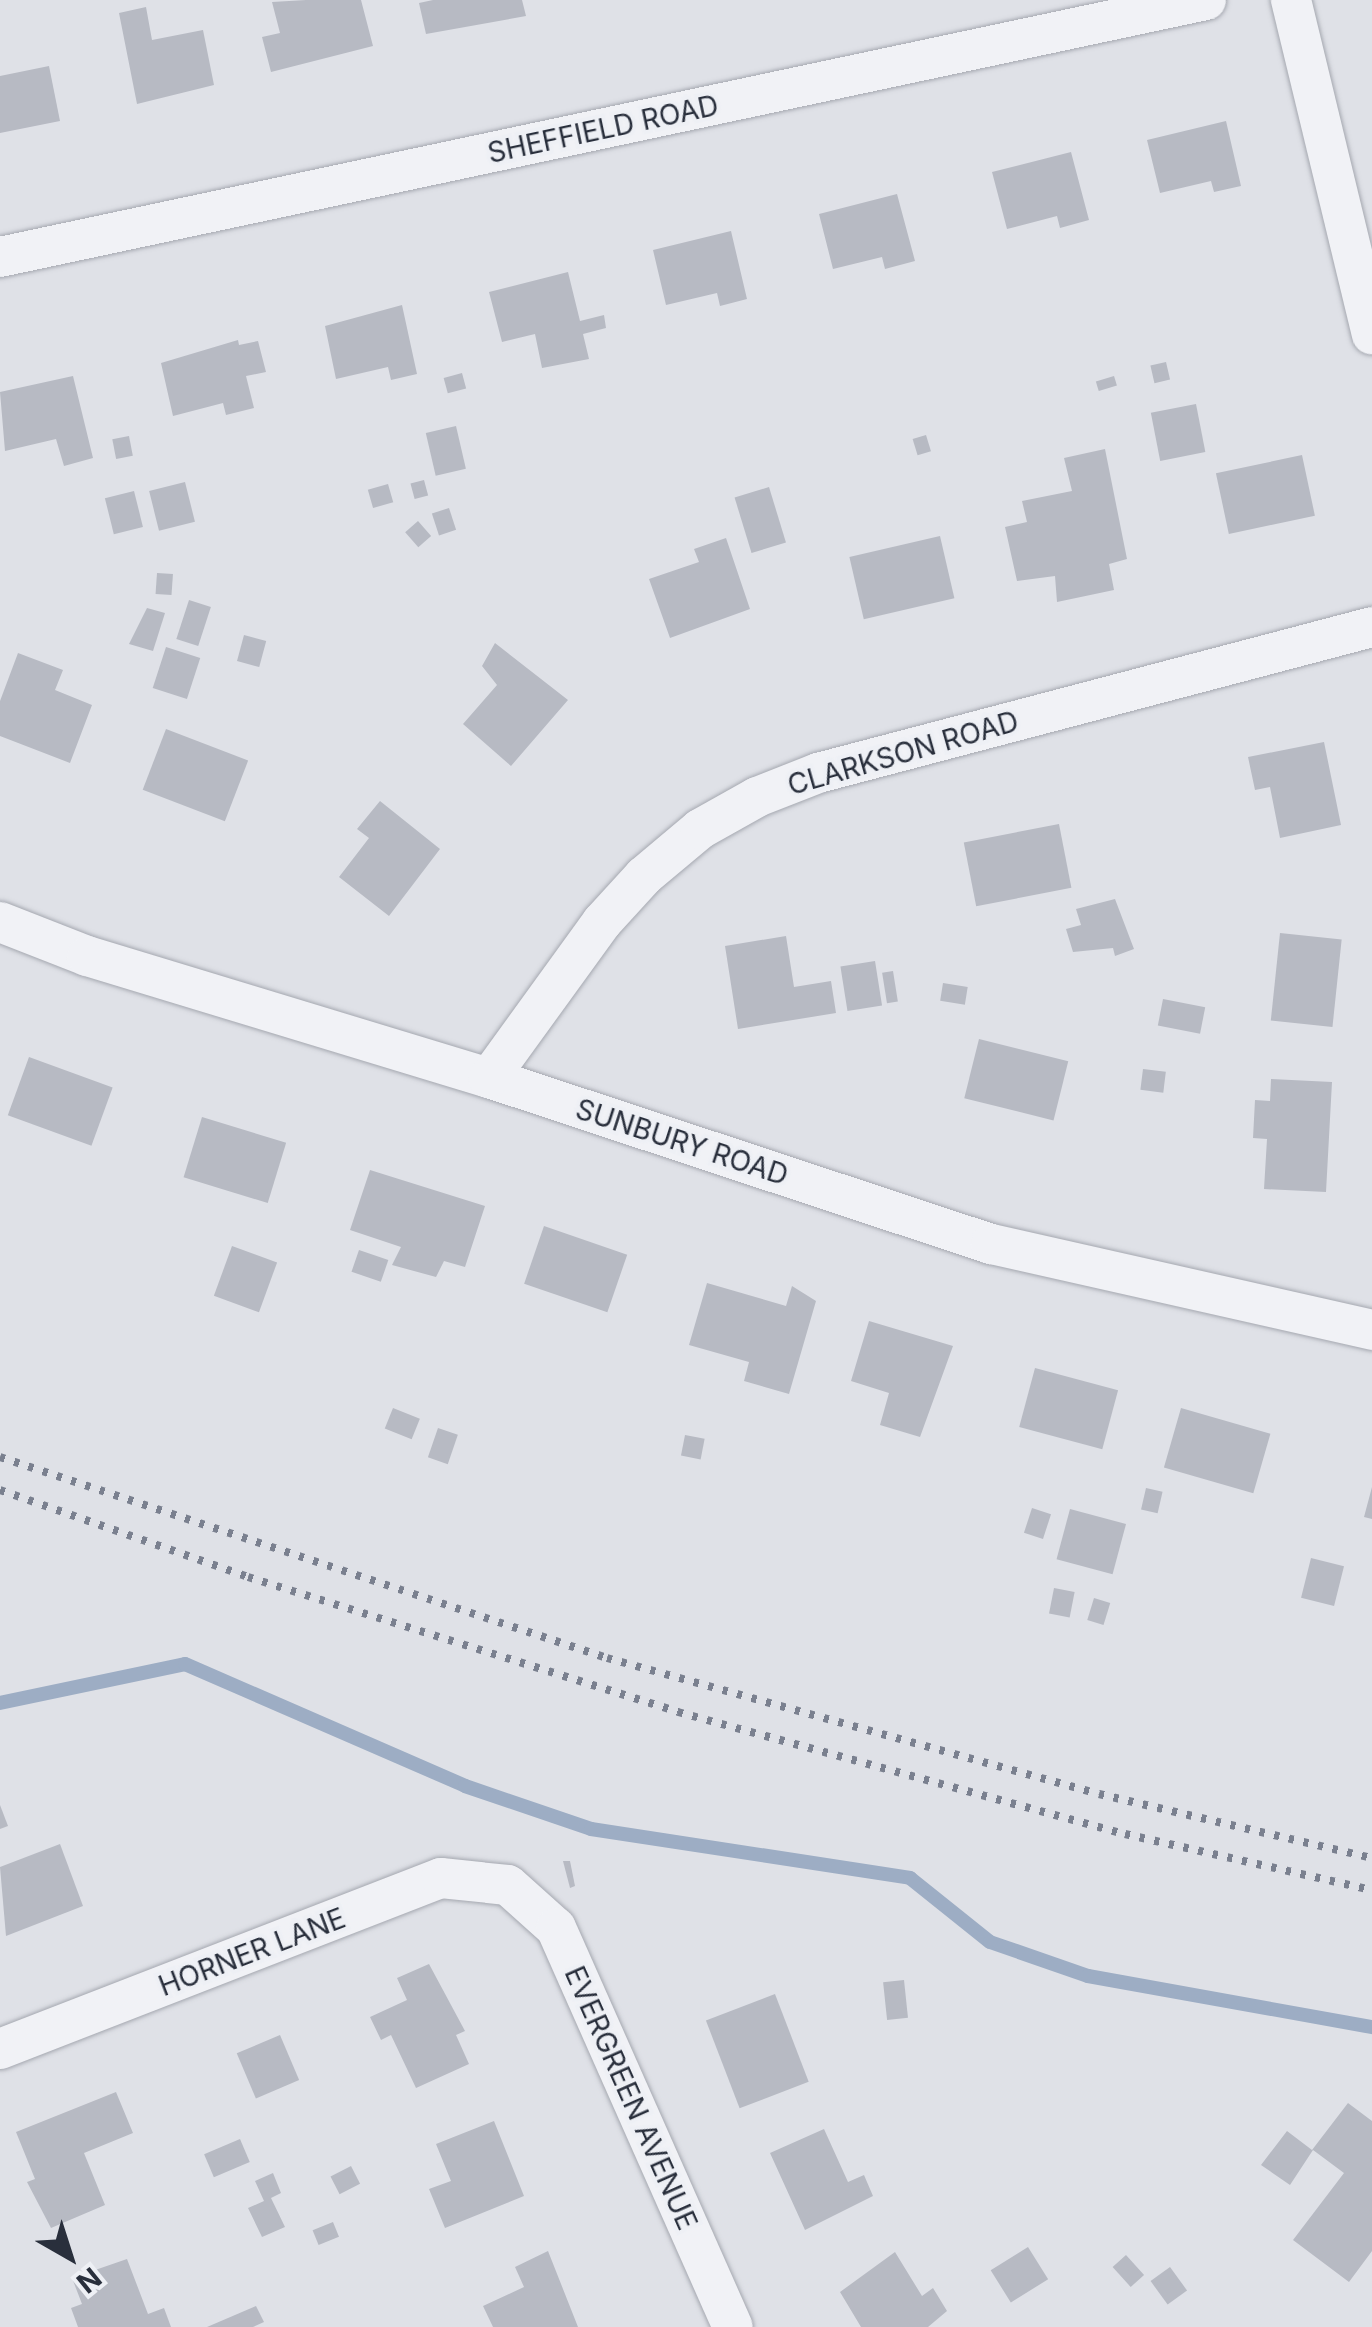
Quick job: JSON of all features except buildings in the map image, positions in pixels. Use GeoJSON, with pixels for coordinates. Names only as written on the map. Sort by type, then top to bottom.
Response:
{"type":"FeatureCollection","features":[{"type":"Feature","properties":{"kind":"street","name":"SHEFFIELD ROAD"},"geometry":{"type":"LineString","coordinates":[[0,258],[1206,0]]}},
{"type":"Feature","properties":{"kind":"street"},"geometry":{"type":"LineString","coordinates":[[1291,0],[1372,334]]}},
{"type":"Feature","properties":{"kind":"street","name":"CLARKSON ROAD"},"geometry":{"type":"LineString","coordinates":[[489,1078],[602,922],[644,876],[700,828],[757,798],[818,773],[1372,627]]}},
{"type":"Feature","properties":{"kind":"street","name":"SUNBURY ROAD"},"geometry":{"type":"LineString","coordinates":[[0,922],[87,956],[489,1078],[991,1244],[1372,1330]]}},
{"type":"Feature","properties":{"kind":"street","name":"HORNER LANE"},"geometry":{"type":"LineString","coordinates":[[0,2050],[441,1878],[508,1885]]}},
{"type":"Feature","properties":{"kind":"street","name":"EVERGREEN AVENUE"},"geometry":{"type":"LineString","coordinates":[[508,1885],[556,1928],[733,2327]]}},
{"type":"Feature","properties":{"kind":"waterway"},"geometry":{"type":"LineString","coordinates":[[0,1703],[185,1664],[465,1786],[591,1829],[910,1878],[990,1942],[1088,1976],[1372,2027]]}},
{"type":"Feature","properties":{"kind":"railway"},"geometry":{"type":"LineString","coordinates":[[0,1457],[607,1658],[1099,1794],[1372,1858]]}},
{"type":"Feature","properties":{"kind":"railway"},"geometry":{"type":"LineString","coordinates":[[0,1490],[248,1577],[678,1712],[1125,1834],[1372,1890]]}}]}
